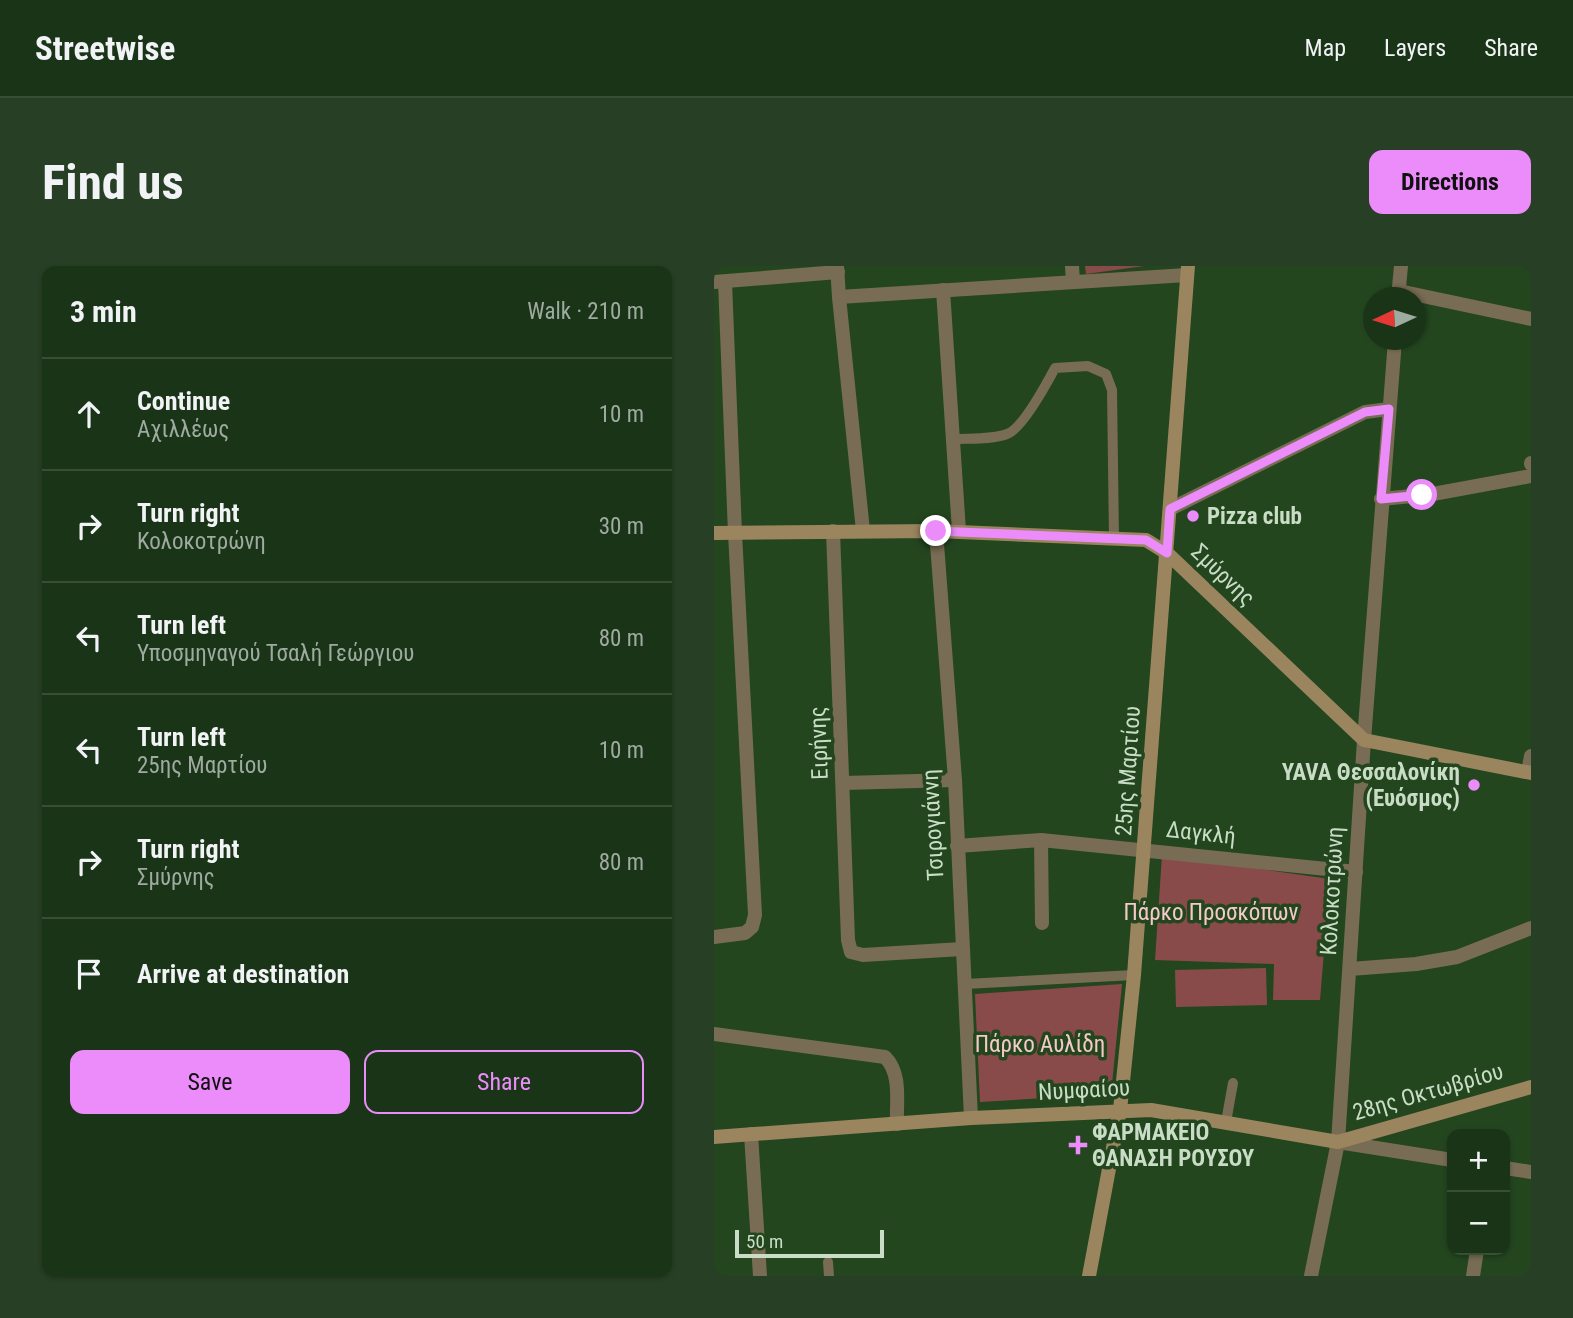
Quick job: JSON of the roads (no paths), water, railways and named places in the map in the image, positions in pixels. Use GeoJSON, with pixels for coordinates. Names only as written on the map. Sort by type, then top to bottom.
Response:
{"type":"FeatureCollection","features":[{"type":"Feature","properties":{"kind":"street"},"geometry":{"type":"LineString","coordinates":[[1072,266],[1073,282]]}},
{"type":"Feature","properties":{"kind":"street"},"geometry":{"type":"LineString","coordinates":[[1400,287],[1401,266]]}},
{"type":"Feature","properties":{"kind":"street"},"geometry":{"type":"LineString","coordinates":[[714,937],[746,933],[752,927],[755,915],[720,282],[837,269],[863,531]]}},
{"type":"Feature","properties":{"kind":"street"},"geometry":{"type":"LineString","coordinates":[[839,297],[1073,282],[1188,270]]}},
{"type":"Feature","properties":{"kind":"street","name":"25ης Μαρτίου"},"geometry":{"type":"LineString","coordinates":[[1089,1276],[1120,1110],[1135,975],[1188,270]]}},
{"type":"Feature","properties":{"kind":"street"},"geometry":{"type":"LineString","coordinates":[[943,290],[959,531]]}},
{"type":"Feature","properties":{"kind":"street"},"geometry":{"type":"LineString","coordinates":[[1426,299],[1531,319]]}},
{"type":"Feature","properties":{"kind":"street","name":"Κολοκοτρώνη"},"geometry":{"type":"LineString","coordinates":[[1311,1276],[1338,1142],[1381,499],[1394,350]]}},
{"type":"Feature","properties":{"kind":"street"},"geometry":{"type":"LineString","coordinates":[[1170,509],[1365,412],[1389,409]]}},
{"type":"Feature","properties":{"kind":"street"},"geometry":{"type":"LineString","coordinates":[[1381,499],[1433,494],[1531,476]]}},
{"type":"Feature","properties":{"kind":"street","name":"Ειρήνης"},"geometry":{"type":"LineString","coordinates":[[833,531],[848,940],[851,953],[863,955],[962,949]]}},
{"type":"Feature","properties":{"kind":"street","name":"Τσιρογιάννη"},"geometry":{"type":"LineString","coordinates":[[936,531],[955,780],[971,1118]]}},
{"type":"Feature","properties":{"kind":"street","name":"Σμύρνης"},"geometry":{"type":"LineString","coordinates":[[714,533],[959,531],[1146,540],[1167,553],[1364,740]]}},
{"type":"Feature","properties":{"kind":"street"},"geometry":{"type":"LineString","coordinates":[[1364,740],[1530,772],[1531,756]]}},
{"type":"Feature","properties":{"kind":"street"},"geometry":{"type":"LineString","coordinates":[[843,783],[955,780]]}},
{"type":"Feature","properties":{"kind":"street"},"geometry":{"type":"LineString","coordinates":[[1041,841],[1042,923]]}},
{"type":"Feature","properties":{"kind":"street","name":"Δαγκλή"},"geometry":{"type":"LineString","coordinates":[[957,846],[1041,841],[1356,872]]}},
{"type":"Feature","properties":{"kind":"street"},"geometry":{"type":"LineString","coordinates":[[1350,969],[1416,964],[1457,957],[1531,928]]}},
{"type":"Feature","properties":{"kind":"street"},"geometry":{"type":"LineString","coordinates":[[714,1034],[885,1057],[892,1063],[896,1074],[897,1124]]}},
{"type":"Feature","properties":{"kind":"street","name":"28ης Οκτωβρίου"},"geometry":{"type":"LineString","coordinates":[[1338,1142],[1531,1087]]}},
{"type":"Feature","properties":{"kind":"street","name":"Νυμφαίου"},"geometry":{"type":"LineString","coordinates":[[714,1137],[971,1118],[1150,1110],[1447,1159]]}},
{"type":"Feature","properties":{"kind":"street"},"geometry":{"type":"LineString","coordinates":[[751,1134],[760,1276]]}},
{"type":"Feature","properties":{"kind":"street"},"geometry":{"type":"LineString","coordinates":[[1510,1169],[1531,1172]]}},
{"type":"Feature","properties":{"kind":"street"},"geometry":{"type":"LineString","coordinates":[[1473,1276],[1476,1255]]}},
{"type":"Feature","properties":{"kind":"lane"},"geometry":{"type":"LineString","coordinates":[[953,439],[997,437],[1011,433],[1040,395],[1055,368],[1088,366],[1106,374],[1112,390],[1114,539]]}},
{"type":"Feature","properties":{"kind":"lane"},"geometry":{"type":"LineString","coordinates":[[965,984],[1135,975]]}},
{"type":"Feature","properties":{"kind":"lane"},"geometry":{"type":"LineString","coordinates":[[1226,1122],[1233,1083]]}},
{"type":"Feature","properties":{"kind":"lane"},"geometry":{"type":"LineString","coordinates":[[828,1262],[829,1276]]}},
{"type":"Feature","properties":{"kind":"place","name":"Pizza club"},"geometry":{"type":"Point","coordinates":[1193,516]}},
{"type":"Feature","properties":{"kind":"place","name":"YAVA Θεσσαλονίκη (Ευόσμος)"},"geometry":{"type":"Point","coordinates":[1474,785]}},
{"type":"Feature","properties":{"kind":"place","name":"ΦΑΡΜΑΚΕΙΟ ΘΑΝΑΣΗ ΡΟΥΣΟΥ"},"geometry":{"type":"Point","coordinates":[1078,1145]}},
{"type":"Feature","properties":{"kind":"park label","name":"Πάρκο Προσκόπων"},"geometry":{"type":"Point","coordinates":[1211,912]}},
{"type":"Feature","properties":{"kind":"park label","name":"Πάρκο Αυλίδη"},"geometry":{"type":"Point","coordinates":[1040,1044]}}]}
